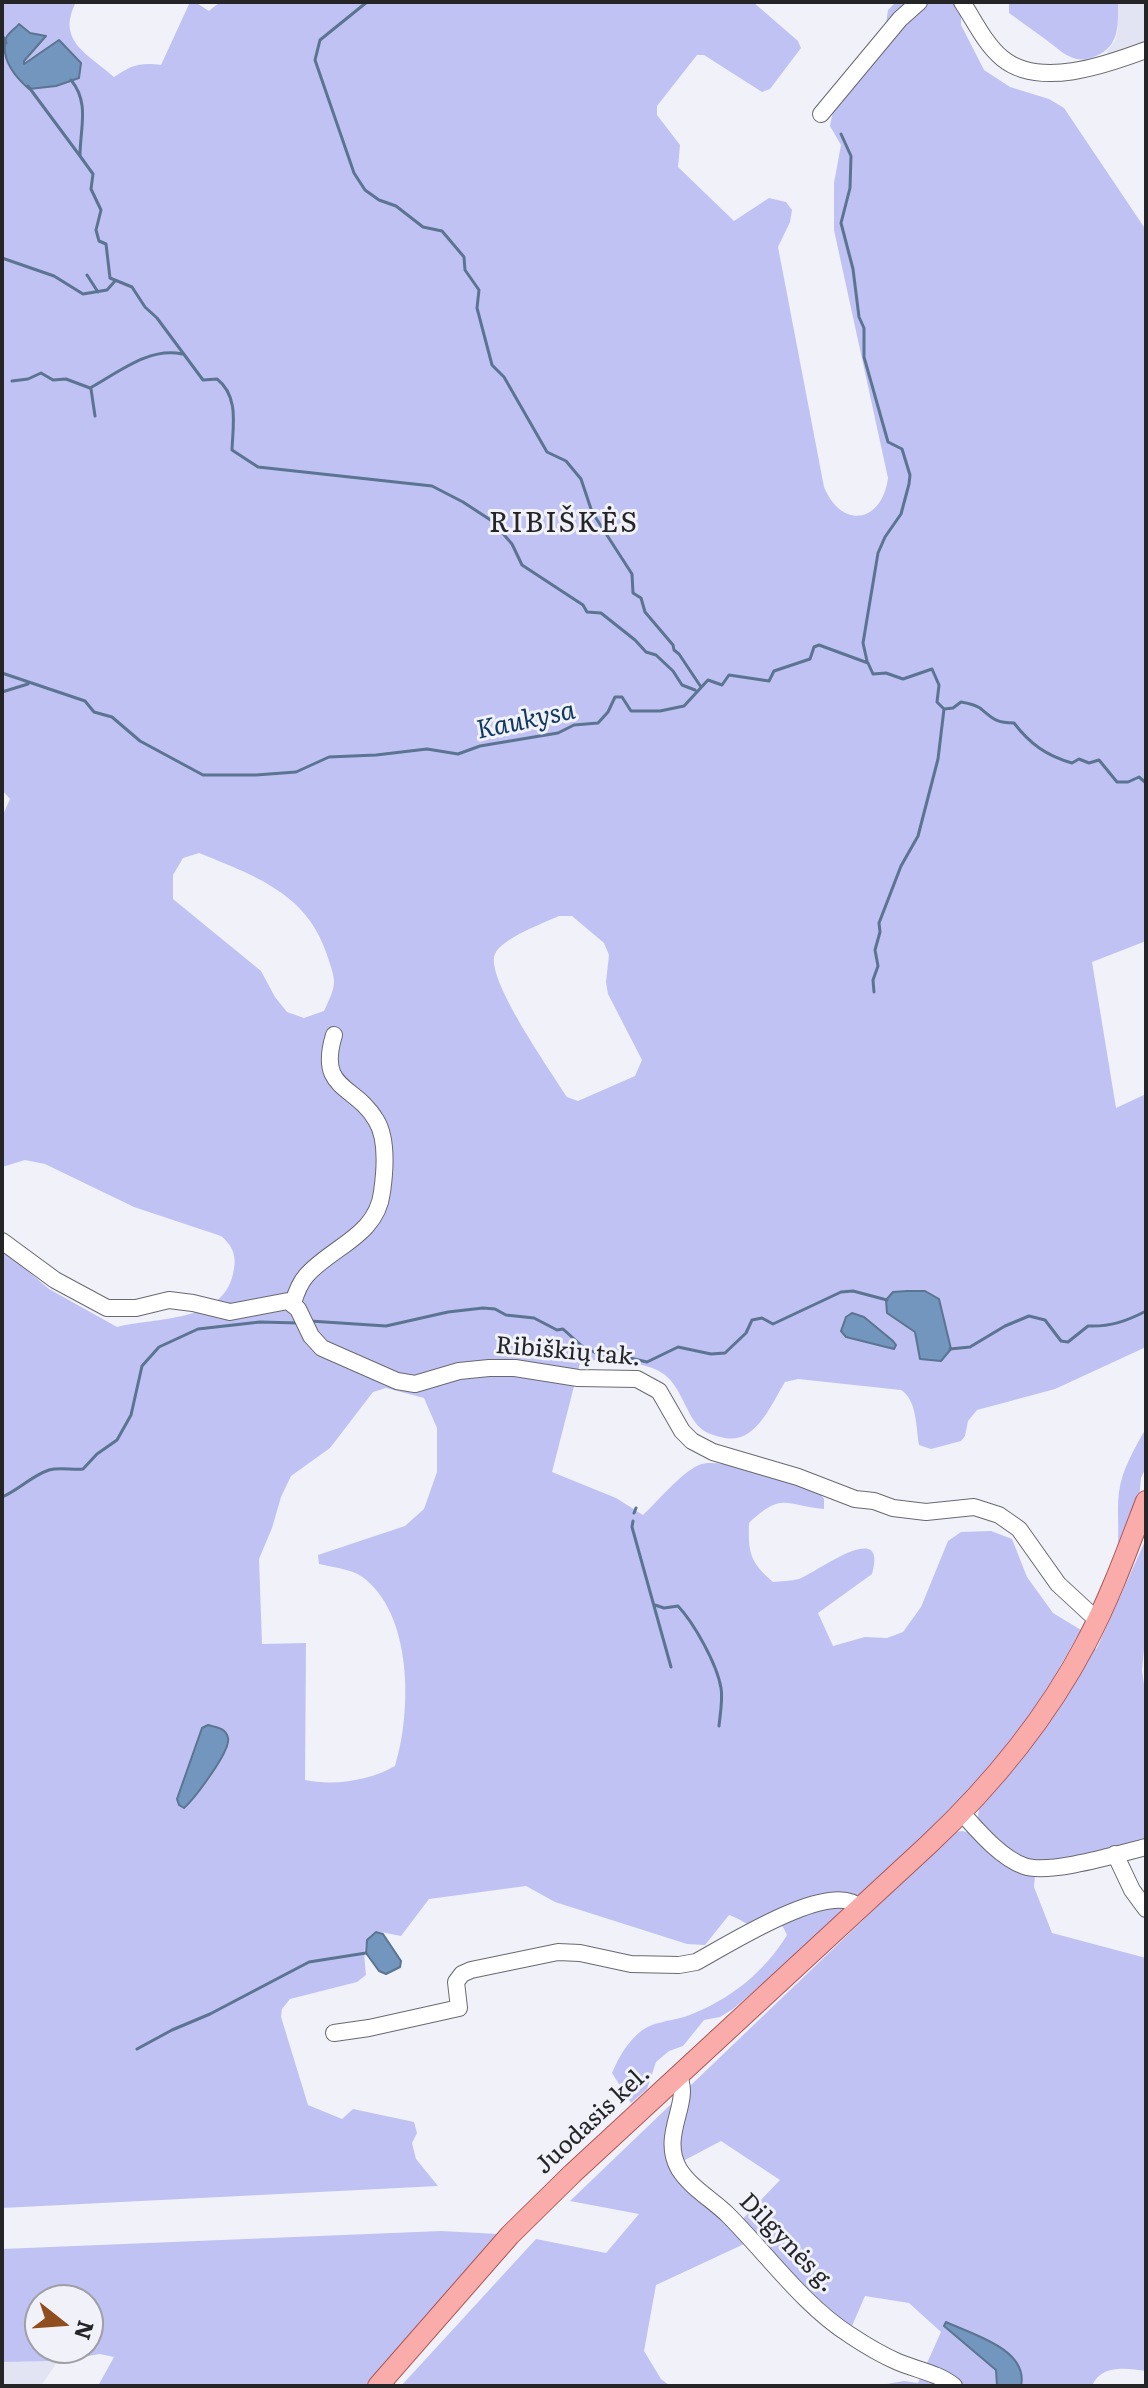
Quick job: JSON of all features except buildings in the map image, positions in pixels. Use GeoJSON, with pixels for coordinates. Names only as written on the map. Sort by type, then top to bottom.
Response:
{"type":"FeatureCollection","features":[{"type":"Feature","properties":{"kind":"main road","name":"Juodasis kel."},"geometry":{"type":"LineString","coordinates":[[378,2386],[510,2235],[962,1813],[1029,1733],[1074,1663],[1097,1620],[1146,1501]]}},
{"type":"Feature","properties":{"kind":"street"},"geometry":{"type":"LineString","coordinates":[[821,114],[882,40],[919,2]]}},
{"type":"Feature","properties":{"kind":"street"},"geometry":{"type":"LineString","coordinates":[[962,2],[1001,57],[1041,74],[1076,71],[1146,50]]}},
{"type":"Feature","properties":{"kind":"street"},"geometry":{"type":"LineString","coordinates":[[2,1241],[55,1280],[107,1308],[136,1308],[169,1300],[230,1312],[283,1301],[293,1303],[306,1275],[368,1225],[378,1209],[382,1193],[384,1161],[381,1132],[376,1119],[337,1081],[329,1059],[334,1035]]}},
{"type":"Feature","properties":{"kind":"street","name":"Ribiškių tak."},"geometry":{"type":"LineString","coordinates":[[293,1303],[311,1336],[322,1348],[397,1381],[415,1384],[459,1371],[502,1368],[578,1378],[637,1379],[666,1398],[682,1431],[692,1441],[713,1452],[798,1477],[855,1499],[874,1501],[893,1508],[926,1512],[974,1507],[999,1515],[1019,1529],[1058,1584],[1097,1620]]}},
{"type":"Feature","properties":{"kind":"street"},"geometry":{"type":"LineString","coordinates":[[962,1813],[1012,1859],[1028,1867],[1052,1867],[1146,1847]]}},
{"type":"Feature","properties":{"kind":"street"},"geometry":{"type":"LineString","coordinates":[[1115,1854],[1132,1890],[1146,1909]]}},
{"type":"Feature","properties":{"kind":"street"},"geometry":{"type":"LineString","coordinates":[[334,2033],[459,2008],[456,1982],[462,1974],[471,1970],[558,1952],[580,1953],[631,1964],[687,1964],[800,1908],[844,1900],[855,1902],[860,1908]]}},
{"type":"Feature","properties":{"kind":"street","name":"Dilgynės g."},"geometry":{"type":"LineString","coordinates":[[678,2075],[683,2083],[683,2092],[673,2128],[673,2145],[675,2160],[688,2180],[728,2215],[821,2312],[848,2334],[899,2363],[938,2376],[954,2386]]}},
{"type":"Feature","properties":{"kind":"shaded area"},"geometry":{"type":"Polygon","coordinates":[[[2,2],[76,2],[71,15],[72,37],[85,53],[114,77],[136,65],[161,65],[190,2],[209,11],[220,2],[753,2],[798,41],[801,48],[770,89],[762,92],[704,55],[697,55],[657,106],[657,115],[680,145],[678,167],[734,221],[769,198],[786,202],[792,210],[778,247],[824,487],[832,501],[851,515],[870,512],[878,504],[888,478],[834,230],[834,183],[841,145],[830,126],[833,111],[883,44],[888,10],[896,2],[961,2],[961,25],[984,70],[1010,87],[1049,99],[1064,108],[1146,230],[1146,941],[1092,962],[1116,1108],[1146,1094],[1146,1347],[1055,1389],[977,1410],[968,1421],[961,1441],[931,1449],[919,1445],[913,1407],[901,1390],[798,1379],[785,1382],[760,1422],[743,1436],[733,1438],[714,1435],[700,1428],[674,1385],[656,1370],[625,1362],[581,1359],[552,1472],[616,1498],[643,1515],[685,1474],[699,1465],[710,1463],[741,1467],[820,1493],[824,1499],[824,1509],[785,1503],[760,1513],[749,1523],[749,1542],[759,1569],[773,1582],[799,1579],[847,1553],[870,1550],[874,1557],[872,1574],[818,1613],[833,1646],[865,1637],[887,1638],[903,1632],[921,1607],[948,1541],[961,1532],[991,1531],[1012,1539],[1027,1577],[1053,1613],[1081,1630],[1044,1693],[1012,1738],[939,1822],[859,1900],[733,2009],[720,2017],[704,2020],[683,2046],[669,2051],[656,2062],[647,2089],[631,2103],[612,2073],[631,2041],[645,2029],[702,2010],[731,1994],[778,1949],[787,1935],[783,1927],[769,1917],[748,1924],[729,1915],[705,1945],[687,1944],[555,1902],[526,1886],[429,1899],[401,1936],[376,1931],[371,1935],[365,1950],[366,1975],[357,1982],[290,1999],[282,2009],[281,2017],[308,2105],[342,2119],[353,2109],[414,2122],[417,2133],[412,2143],[416,2159],[438,2186],[2,2208],[2,1249],[49,1289],[117,1327],[202,1310],[216,1302],[226,1290],[235,1262],[232,1248],[221,1236],[134,1207],[45,1164],[25,1160],[2,1167],[2,817],[10,799],[2,790],[2,2]],[[199,853],[183,858],[173,875],[173,899],[261,971],[287,1012],[304,1018],[324,1011],[332,994],[333,976],[317,932],[305,915],[275,889],[239,869],[199,853]],[[559,916],[523,932],[499,948],[494,966],[509,1003],[567,1097],[578,1101],[635,1076],[642,1060],[608,994],[609,955],[604,943],[572,916],[559,916]],[[925,1291],[893,1292],[918,1338],[918,1355],[951,1349],[939,1299],[925,1291]],[[386,1388],[373,1392],[330,1448],[291,1476],[259,1559],[262,1644],[306,1643],[305,1780],[327,1782],[362,1779],[395,1766],[404,1719],[404,1664],[391,1613],[378,1592],[357,1574],[319,1564],[318,1555],[405,1526],[424,1509],[437,1472],[437,1428],[424,1398],[386,1388]],[[202,1728],[177,1799],[190,1803],[227,1749],[202,1728]]]}},
{"type":"Feature","properties":{"kind":"shaded area"},"geometry":{"type":"Polygon","coordinates":[[[1009,2],[1118,2],[1114,41],[1096,56],[1075,58],[1063,53],[1009,13],[1009,2]]]}},
{"type":"Feature","properties":{"kind":"shaded area"},"geometry":{"type":"Polygon","coordinates":[[[1118,2],[1146,2],[1146,56],[1125,62],[1106,52],[1115,41],[1118,29],[1118,2]]]}},
{"type":"Feature","properties":{"kind":"shaded area"},"geometry":{"type":"Polygon","coordinates":[[[19,24],[30,33],[46,36],[24,64],[59,40],[81,63],[79,78],[56,86],[29,89],[14,73],[5,53],[6,38],[19,24]]]}},
{"type":"Feature","properties":{"kind":"shaded area"},"geometry":{"type":"Polygon","coordinates":[[[925,1291],[939,1299],[951,1349],[941,1361],[920,1359],[915,1332],[887,1313],[886,1300],[893,1292],[925,1291]]]}},
{"type":"Feature","properties":{"kind":"shaded area"},"geometry":{"type":"Polygon","coordinates":[[[852,1313],[864,1317],[893,1341],[896,1345],[894,1349],[846,1337],[841,1331],[846,1317],[852,1313]]]}},
{"type":"Feature","properties":{"kind":"shaded area"},"geometry":{"type":"Polygon","coordinates":[[[1146,1428],[1146,1467],[1141,1478],[1139,1500],[1116,1556],[1121,1483],[1146,1428]]]}},
{"type":"Feature","properties":{"kind":"shaded area"},"geometry":{"type":"Polygon","coordinates":[[[1146,1539],[1146,1628],[1142,1670],[1146,1700],[1146,1839],[1060,1861],[1037,1863],[1011,1852],[978,1819],[979,1806],[1090,1652],[1097,1648],[1146,1539]]]}},
{"type":"Feature","properties":{"kind":"shaded area"},"geometry":{"type":"Polygon","coordinates":[[[208,1725],[225,1732],[227,1744],[211,1774],[184,1808],[177,1799],[202,1728],[208,1725]]]}},
{"type":"Feature","properties":{"kind":"shaded area"},"geometry":{"type":"Polygon","coordinates":[[[955,1832],[971,1833],[1013,1870],[1035,1876],[1034,1887],[1052,1933],[1146,1958],[1146,2371],[1115,2369],[1102,2374],[1092,2386],[875,2386],[904,2381],[918,2383],[941,2332],[909,2303],[865,2296],[851,2328],[757,2238],[656,2285],[644,2351],[661,2379],[670,2386],[401,2386],[536,2239],[606,2253],[639,2214],[570,2201],[955,1832]],[[721,2141],[683,2161],[733,2229],[780,2180],[721,2141]]]}},
{"type":"Feature","properties":{"kind":"shaded area"},"geometry":{"type":"Polygon","coordinates":[[[376,1932],[383,1934],[401,1961],[400,1967],[386,1974],[379,1971],[366,1953],[367,1940],[376,1932]]]}},
{"type":"Feature","properties":{"kind":"shaded area"},"geometry":{"type":"Polygon","coordinates":[[[441,2231],[499,2234],[367,2386],[98,2386],[114,2357],[104,2355],[104,2284],[24,2284],[24,2362],[2,2362],[2,2249],[441,2231]]]}},
{"type":"Feature","properties":{"kind":"shaded area"},"geometry":{"type":"Polygon","coordinates":[[[946,2322],[983,2338],[1007,2353],[1021,2373],[1021,2386],[997,2386],[996,2370],[944,2326],[946,2322]]]}},
{"type":"Feature","properties":{"kind":"shaded area"},"geometry":{"type":"Polygon","coordinates":[[[2,2362],[56,2364],[41,2386],[2,2386],[2,2362]]]}},
{"type":"Feature","properties":{"kind":"waterway"},"geometry":{"type":"LineString","coordinates":[[367,2],[320,40],[315,60],[354,173],[365,190],[379,200],[396,206],[423,227],[442,231],[464,257],[465,270],[479,290],[477,308],[492,365],[504,377],[547,452],[566,461],[581,479],[592,512],[632,574],[633,593],[641,598],[645,612],[673,645],[701,687]]}},
{"type":"Feature","properties":{"kind":"waterway"},"geometry":{"type":"LineString","coordinates":[[2,35],[6,43]]}},
{"type":"Feature","properties":{"kind":"waterway"},"geometry":{"type":"LineString","coordinates":[[71,80],[82,107],[80,156],[93,174],[91,189],[101,210],[96,230],[99,241],[106,244],[110,278],[132,287],[203,380],[217,379],[224,386],[232,402],[232,450],[258,467],[432,486],[463,502],[492,521],[512,544],[522,565],[583,605],[587,612],[601,613],[646,652],[656,655],[682,685],[695,690]]}},
{"type":"Feature","properties":{"kind":"waterway"},"geometry":{"type":"LineString","coordinates":[[28,86],[80,156]]}},
{"type":"Feature","properties":{"kind":"waterway"},"geometry":{"type":"LineString","coordinates":[[841,134],[851,156],[850,188],[841,223],[853,269],[859,317],[864,328],[864,357],[888,442],[902,449],[910,475],[901,514],[878,553],[863,643],[867,661]]}},
{"type":"Feature","properties":{"kind":"waterway"},"geometry":{"type":"LineString","coordinates":[[2,258],[54,276],[83,294],[107,290],[115,281]]}},
{"type":"Feature","properties":{"kind":"waterway"},"geometry":{"type":"LineString","coordinates":[[87,275],[98,292]]}},
{"type":"Feature","properties":{"kind":"waterway"},"geometry":{"type":"LineString","coordinates":[[12,381],[41,373],[53,380],[66,379],[90,388],[146,357],[182,354]]}},
{"type":"Feature","properties":{"kind":"waterway"},"geometry":{"type":"LineString","coordinates":[[91,389],[95,416]]}},
{"type":"Feature","properties":{"kind":"waterway","name":"Kaukysa"},"geometry":{"type":"LineString","coordinates":[[2,673],[85,701],[94,712],[112,717],[140,741],[203,775],[256,775],[296,772],[329,757],[427,749],[458,754],[480,746],[558,733],[574,725],[598,723],[615,697],[622,697],[631,711],[660,711],[684,706],[708,680],[722,685],[729,675],[769,681],[774,671],[810,659],[814,647],[819,645],[868,663],[873,674],[886,673],[903,679],[932,669],[939,685],[937,702],[944,709],[953,708],[961,702],[973,705],[995,720],[1014,723],[1033,743],[1055,757],[1072,763],[1079,759],[1089,763],[1099,760],[1117,782],[1128,782],[1139,777],[1146,783]]}},
{"type":"Feature","properties":{"kind":"waterway"},"geometry":{"type":"LineString","coordinates":[[2,692],[28,684]]}},
{"type":"Feature","properties":{"kind":"waterway"},"geometry":{"type":"LineString","coordinates":[[874,992],[879,923],[901,866],[918,836],[938,759],[944,709]]}},
{"type":"Feature","properties":{"kind":"waterway"},"geometry":{"type":"LineString","coordinates":[[310,1321],[386,1326],[448,1312],[495,1309],[506,1315],[534,1318],[557,1330],[563,1329],[583,1347],[607,1358],[617,1355],[647,1362],[678,1347],[711,1354],[725,1353],[746,1333],[752,1320],[762,1318],[773,1324],[841,1292],[853,1291],[887,1300]]}},
{"type":"Feature","properties":{"kind":"waterway"},"geometry":{"type":"LineString","coordinates":[[950,1349],[970,1347],[1029,1316],[1045,1320],[1061,1341],[1068,1342],[1088,1326],[1118,1323],[1146,1311]]}},
{"type":"Feature","properties":{"kind":"waterway"},"geometry":{"type":"LineString","coordinates":[[2,1497],[49,1470],[83,1469],[117,1440],[131,1415],[142,1366],[159,1347],[198,1329],[260,1322],[298,1323]]}},
{"type":"Feature","properties":{"kind":"waterway"},"geometry":{"type":"LineString","coordinates":[[634,1513],[636,1508]]}},
{"type":"Feature","properties":{"kind":"waterway"},"geometry":{"type":"LineString","coordinates":[[633,1521],[632,1527],[671,1667]]}},
{"type":"Feature","properties":{"kind":"waterway"},"geometry":{"type":"LineString","coordinates":[[655,1605],[664,1608],[678,1606],[704,1644],[721,1688],[719,1726]]}},
{"type":"Feature","properties":{"kind":"waterway"},"geometry":{"type":"LineString","coordinates":[[137,2049],[309,1962],[366,1953]]}},
{"type":"Feature","properties":{"kind":"district","name":"RIBIŠKĖS"},"geometry":{"type":"Point","coordinates":[564,524]}}]}
